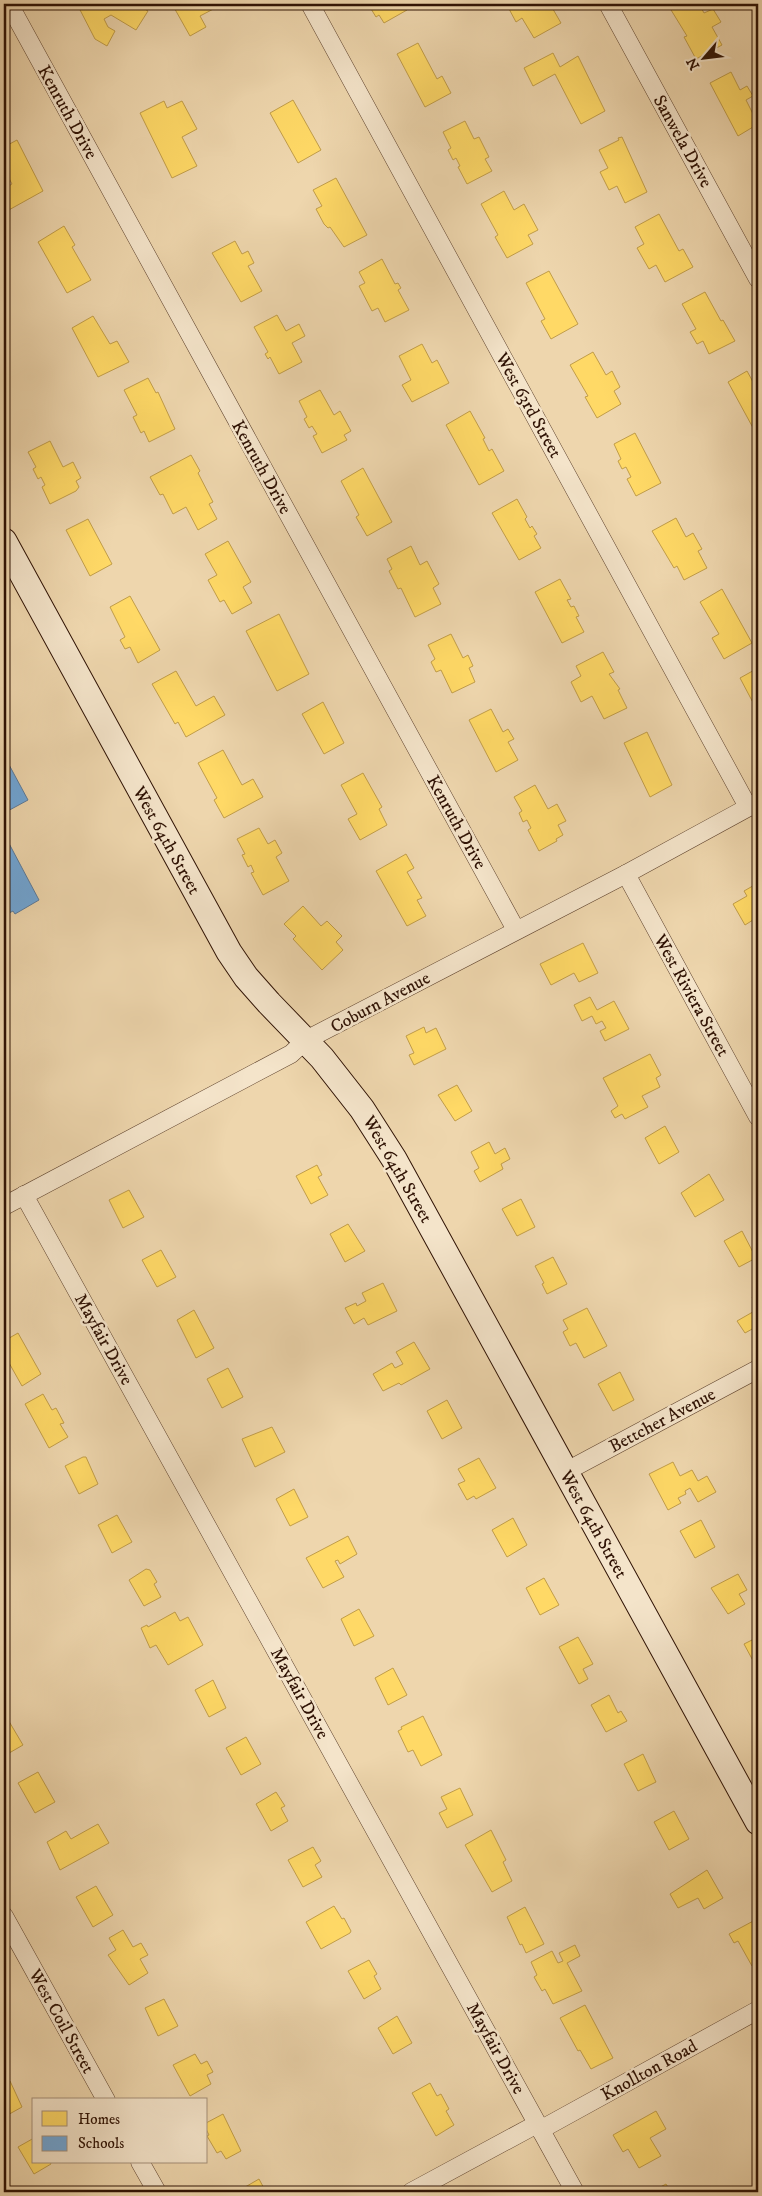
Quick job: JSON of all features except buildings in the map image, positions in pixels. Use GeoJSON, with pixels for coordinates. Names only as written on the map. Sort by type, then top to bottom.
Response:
{"type":"FeatureCollection","features":[{"type":"Feature","properties":{"kind":"street","name":"Kenruth Drive"},"geometry":{"type":"LineString","coordinates":[[9,4],[516,930]]}},
{"type":"Feature","properties":{"kind":"street","name":"West 63rd Street"},"geometry":{"type":"LineString","coordinates":[[310,4],[753,804]]}},
{"type":"Feature","properties":{"kind":"street","name":"Sanwela Drive"},"geometry":{"type":"LineString","coordinates":[[608,4],[758,279]]}},
{"type":"Feature","properties":{"kind":"street","name":"West 64th Street"},"geometry":{"type":"LineString","coordinates":[[4,541],[229,952],[246,977],[306,1040],[362,1108],[394,1159],[758,1822]]}},
{"type":"Feature","properties":{"kind":"street","name":"Coburn Avenue"},"geometry":{"type":"LineString","coordinates":[[4,1206],[290,1054],[306,1040],[626,874],[753,804]]}},
{"type":"Feature","properties":{"kind":"street","name":"West Riviera Street"},"geometry":{"type":"LineString","coordinates":[[626,874],[758,1117]]}},
{"type":"Feature","properties":{"kind":"street","name":"Mayfair Drive"},"geometry":{"type":"LineString","coordinates":[[24,1195],[575,2192]]}},
{"type":"Feature","properties":{"kind":"street","name":"Bettcher Avenue"},"geometry":{"type":"LineString","coordinates":[[565,1472],[758,1369]]}},
{"type":"Feature","properties":{"kind":"street","name":"West Coil Street"},"geometry":{"type":"LineString","coordinates":[[4,1916],[105,2098]]}},
{"type":"Feature","properties":{"kind":"street","name":"Knollton Road"},"geometry":{"type":"LineString","coordinates":[[411,2192],[539,2127],[758,2010]]}},
{"type":"Feature","properties":{"kind":"street"},"geometry":{"type":"LineString","coordinates":[[141,2164],[157,2192]]}}]}
